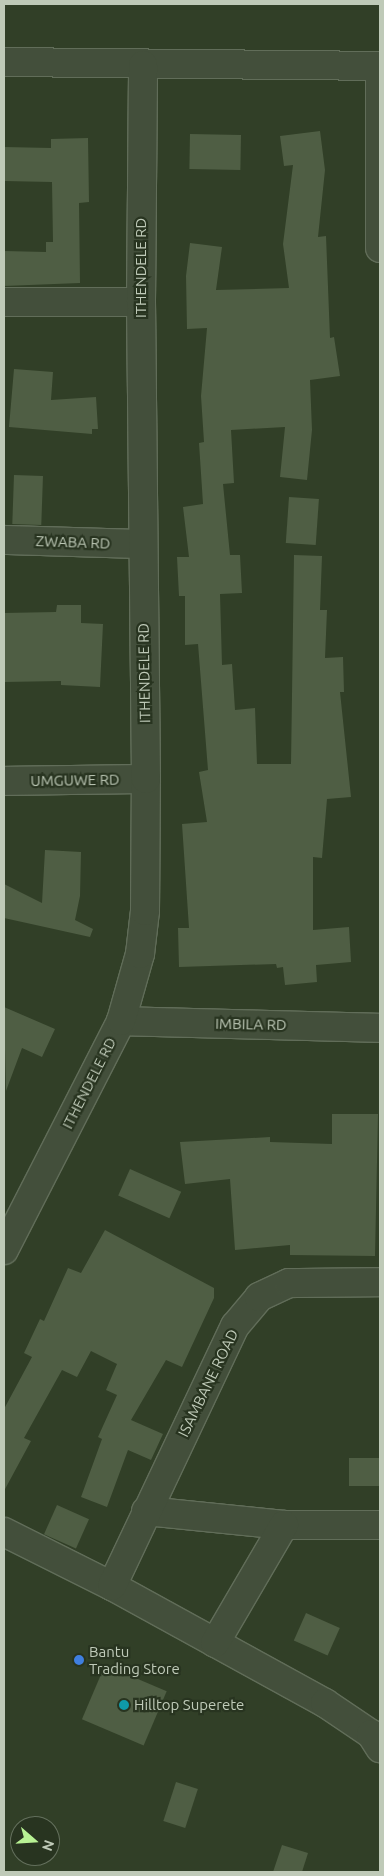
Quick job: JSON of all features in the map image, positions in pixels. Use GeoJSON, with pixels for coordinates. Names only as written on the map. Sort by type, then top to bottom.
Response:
{"type":"FeatureCollection","features":[{"type":"Feature","properties":{"kind":"street"},"geometry":{"type":"LineString","coordinates":[[4,62],[144,65],[380,66],[380,248]]}},
{"type":"Feature","properties":{"kind":"street","name":"ITHENDELE RD"},"geometry":{"type":"LineString","coordinates":[[4,1250],[121,1021],[134,985],[145,911],[146,779],[142,544],[141,302],[144,65]]}},
{"type":"Feature","properties":{"kind":"street"},"geometry":{"type":"LineString","coordinates":[[4,302],[141,302]]}},
{"type":"Feature","properties":{"kind":"street","name":"ZWABA RD"},"geometry":{"type":"LineString","coordinates":[[4,540],[142,544]]}},
{"type":"Feature","properties":{"kind":"street","name":"UMGUWE RD"},"geometry":{"type":"LineString","coordinates":[[4,781],[146,779]]}},
{"type":"Feature","properties":{"kind":"street","name":"IMBILA RD"},"geometry":{"type":"LineString","coordinates":[[121,1021],[380,1028]]}},
{"type":"Feature","properties":{"kind":"street","name":"ISAMBANE ROAD"},"geometry":{"type":"LineString","coordinates":[[112,1586],[235,1326],[259,1297],[289,1282],[380,1282]]}},
{"type":"Feature","properties":{"kind":"street"},"geometry":{"type":"LineString","coordinates":[[146,1511],[284,1525],[380,1525]]}},
{"type":"Feature","properties":{"kind":"street"},"geometry":{"type":"LineString","coordinates":[[215,1643],[284,1525]]}},
{"type":"Feature","properties":{"kind":"street"},"geometry":{"type":"LineString","coordinates":[[4,1532],[112,1586],[325,1703],[371,1734],[380,1748]]}},
{"type":"Feature","properties":{"kind":"building"},"geometry":{"type":"Polygon","coordinates":[[[320,131],[325,170],[318,237],[326,236],[330,338],[334,337],[340,376],[310,380],[312,430],[307,480],[280,477],[285,427],[231,430],[234,483],[223,484],[230,555],[240,555],[242,593],[220,594],[222,665],[232,664],[235,710],[255,708],[257,764],[291,764],[294,555],[322,556],[320,610],[327,610],[325,658],[343,657],[344,692],[340,692],[351,797],[327,799],[322,858],[313,857],[313,930],[349,927],[351,962],[316,965],[317,982],[285,985],[283,967],[277,968],[276,964],[179,967],[178,928],[189,928],[182,824],[207,822],[199,772],[208,770],[198,644],[185,645],[185,596],[179,596],[177,557],[189,557],[183,507],[203,504],[199,443],[204,442],[201,396],[207,328],[187,329],[186,276],[190,243],[222,247],[216,290],[289,288],[283,244],[293,165],[284,166],[280,136],[320,131]]]}},
{"type":"Feature","properties":{"kind":"building"},"geometry":{"type":"Polygon","coordinates":[[[190,134],[241,135],[240,170],[189,169],[190,134]]]}},
{"type":"Feature","properties":{"kind":"building"},"geometry":{"type":"Polygon","coordinates":[[[88,138],[89,202],[79,203],[80,283],[4,286],[4,251],[46,252],[46,242],[53,242],[52,182],[4,181],[4,147],[51,148],[51,139],[88,138]]]}},
{"type":"Feature","properties":{"kind":"building"},"geometry":{"type":"Polygon","coordinates":[[[14,369],[53,372],[51,400],[96,397],[98,429],[92,429],[92,434],[9,427],[14,369]]]}},
{"type":"Feature","properties":{"kind":"building"},"geometry":{"type":"Polygon","coordinates":[[[14,475],[43,476],[41,525],[12,524],[14,475]]]}},
{"type":"Feature","properties":{"kind":"building"},"geometry":{"type":"Polygon","coordinates":[[[289,497],[319,499],[316,545],[286,543],[289,497]]]}},
{"type":"Feature","properties":{"kind":"building"},"geometry":{"type":"Polygon","coordinates":[[[57,605],[81,605],[81,623],[103,624],[100,687],[61,685],[61,681],[4,682],[4,613],[56,612],[57,605]]]}},
{"type":"Feature","properties":{"kind":"building"},"geometry":{"type":"Polygon","coordinates":[[[45,850],[81,852],[80,896],[75,920],[93,929],[90,937],[4,918],[4,884],[42,903],[45,850]]]}},
{"type":"Feature","properties":{"kind":"building"},"geometry":{"type":"Polygon","coordinates":[[[4,1007],[55,1029],[42,1057],[22,1048],[6,1091],[4,1007]]]}},
{"type":"Feature","properties":{"kind":"building"},"geometry":{"type":"Polygon","coordinates":[[[332,1114],[378,1114],[375,1256],[290,1255],[290,1245],[235,1250],[230,1179],[185,1184],[180,1142],[270,1137],[270,1142],[332,1144],[332,1114]]]}},
{"type":"Feature","properties":{"kind":"building"},"geometry":{"type":"Polygon","coordinates":[[[130,1169],[181,1192],[169,1218],[118,1195],[130,1169]]]}},
{"type":"Feature","properties":{"kind":"building"},"geometry":{"type":"Polygon","coordinates":[[[105,1230],[214,1288],[214,1298],[182,1367],[166,1360],[131,1420],[163,1434],[151,1460],[128,1450],[107,1507],[81,1497],[102,1439],[98,1437],[117,1395],[106,1390],[117,1364],[91,1351],[77,1377],[62,1370],[24,1438],[31,1441],[4,1491],[4,1409],[32,1357],[24,1353],[40,1319],[44,1321],[68,1268],[81,1273],[105,1230]]]}},
{"type":"Feature","properties":{"kind":"building"},"geometry":{"type":"Polygon","coordinates":[[[349,1458],[380,1458],[380,1486],[349,1486],[349,1458]]]}},
{"type":"Feature","properties":{"kind":"building"},"geometry":{"type":"Polygon","coordinates":[[[57,1505],[89,1519],[76,1548],[44,1534],[57,1505]]]}},
{"type":"Feature","properties":{"kind":"building"},"geometry":{"type":"Polygon","coordinates":[[[306,1613],[340,1628],[328,1655],[294,1640],[306,1613]]]}},
{"type":"Feature","properties":{"kind":"building","name":"Hilltop Superete"},"geometry":{"type":"Polygon","coordinates":[[[105,1665],[167,1691],[144,1745],[82,1719],[105,1665]]]}},
{"type":"Feature","properties":{"kind":"building"},"geometry":{"type":"Polygon","coordinates":[[[176,1782],[198,1789],[185,1828],[163,1821],[176,1782]]]}},
{"type":"Feature","properties":{"kind":"building"},"geometry":{"type":"Polygon","coordinates":[[[282,1845],[308,1853],[302,1872],[273,1872],[282,1845]]]}},
{"type":"Feature","properties":{"kind":"place","name":"Bantu Trading Store"},"geometry":{"type":"Point","coordinates":[79,1660]}},
{"type":"Feature","properties":{"kind":"place","name":"Hilltop Superete"},"geometry":{"type":"Point","coordinates":[124,1705]}}]}
